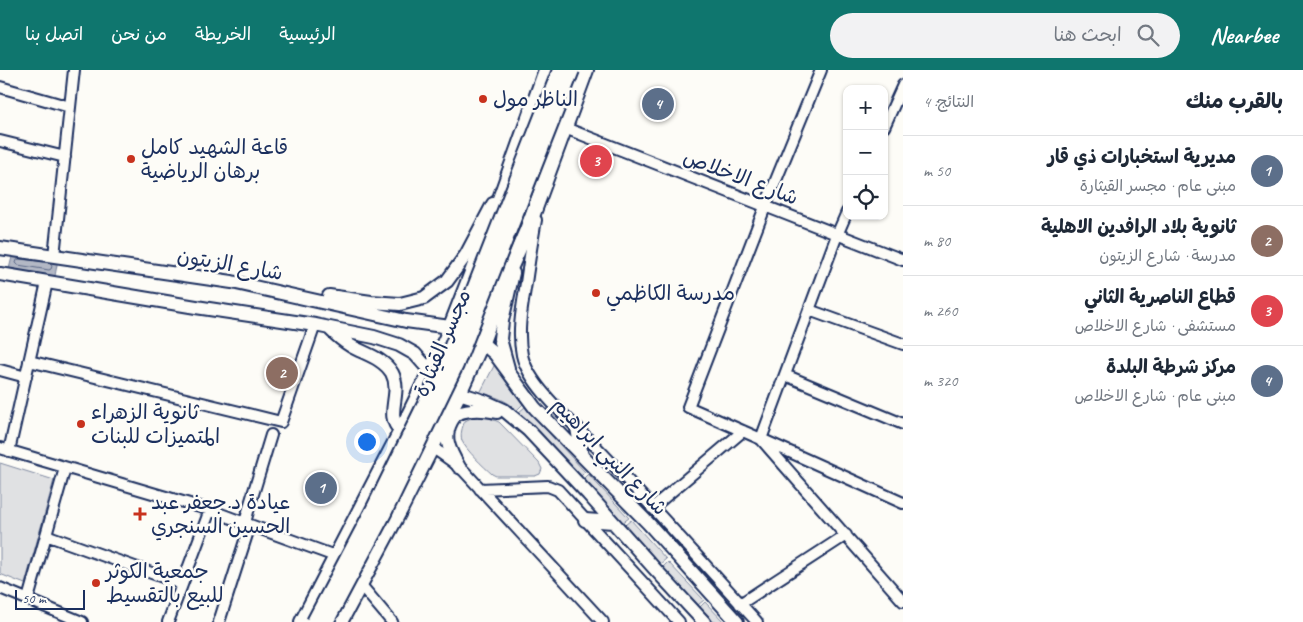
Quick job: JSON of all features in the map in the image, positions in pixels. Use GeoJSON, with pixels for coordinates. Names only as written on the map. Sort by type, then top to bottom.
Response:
{"type":"FeatureCollection","features":[{"type":"Feature","properties":{"kind":"highway"},"geometry":{"type":"LineString","coordinates":[[302,622],[401,432],[450,326],[474,268],[546,70]]}},
{"type":"Feature","properties":{"kind":"highway","name":"مجسر القيثارة"},"geometry":{"type":"LineString","coordinates":[[314,622],[374,508],[446,361],[560,70]]}},
{"type":"Feature","properties":{"kind":"highway","name":"مجسر القيثارة"},"geometry":{"type":"LineString","coordinates":[[326,622],[384,513],[456,366],[572,70]]}},
{"type":"Feature","properties":{"kind":"highway"},"geometry":{"type":"LineString","coordinates":[[340,622],[400,510],[459,393],[482,342],[505,280],[542,191],[586,70]]}},
{"type":"Feature","properties":{"kind":"highway"},"geometry":{"type":"LineString","coordinates":[[474,268],[475,280],[484,286],[496,288],[505,280]]}},
{"type":"Feature","properties":{"kind":"main road"},"geometry":{"type":"LineString","coordinates":[[232,282],[371,302],[400,304],[424,298],[447,281],[466,255],[512,166]]}},
{"type":"Feature","properties":{"kind":"main road","name":"شارع الزيتون"},"geometry":{"type":"LineString","coordinates":[[4,250],[232,282],[406,321],[450,326]]}},
{"type":"Feature","properties":{"kind":"main road"},"geometry":{"type":"LineString","coordinates":[[510,373],[500,339],[502,321],[519,250]]}},
{"type":"Feature","properties":{"kind":"main road"},"geometry":{"type":"LineString","coordinates":[[2,273],[47,282],[321,326],[374,337],[399,345],[414,354],[430,371]]}},
{"type":"Feature","properties":{"kind":"main road"},"geometry":{"type":"LineString","coordinates":[[321,326],[350,345],[379,360],[392,373],[395,386],[392,419],[401,432]]}},
{"type":"Feature","properties":{"kind":"main road","name":"شارع النبي ابراهيم"},"geometry":{"type":"LineString","coordinates":[[450,326],[474,336],[494,354],[535,408],[648,523],[737,622]]}},
{"type":"Feature","properties":{"kind":"main road","name":"شارع النبي ابراهيم"},"geometry":{"type":"LineString","coordinates":[[430,371],[449,388],[484,401],[508,414],[528,430],[704,622]]}},
{"type":"Feature","properties":{"kind":"main road"},"geometry":{"type":"LineString","coordinates":[[444,423],[460,411],[481,410],[508,414]]}},
{"type":"Feature","properties":{"kind":"main road"},"geometry":{"type":"LineString","coordinates":[[459,467],[447,444],[447,434],[451,421],[460,411]]}},
{"type":"Feature","properties":{"kind":"main road"},"geometry":{"type":"LineString","coordinates":[[577,428],[582,456]]}},
{"type":"Feature","properties":{"kind":"main road"},"geometry":{"type":"LineString","coordinates":[[585,520],[613,522]]}},
{"type":"Feature","properties":{"kind":"street"},"geometry":{"type":"LineString","coordinates":[[54,256],[74,70]]}},
{"type":"Feature","properties":{"kind":"street"},"geometry":{"type":"LineString","coordinates":[[821,70],[765,207],[688,407],[903,503]]}},
{"type":"Feature","properties":{"kind":"street"},"geometry":{"type":"LineString","coordinates":[[888,118],[903,85]]}},
{"type":"Feature","properties":{"kind":"street"},"geometry":{"type":"LineString","coordinates":[[0,86],[70,107]]}},
{"type":"Feature","properties":{"kind":"street","name":"شارع الاخلاص"},"geometry":{"type":"LineString","coordinates":[[565,128],[903,260]]}},
{"type":"Feature","properties":{"kind":"street"},"geometry":{"type":"LineString","coordinates":[[0,141],[65,158]]}},
{"type":"Feature","properties":{"kind":"street"},"geometry":{"type":"LineString","coordinates":[[542,191],[530,247],[522,303],[520,331],[522,356],[527,370],[546,397],[602,454],[757,622]]}},
{"type":"Feature","properties":{"kind":"street"},"geometry":{"type":"LineString","coordinates":[[761,439],[844,220]]}},
{"type":"Feature","properties":{"kind":"street"},"geometry":{"type":"LineString","coordinates":[[47,282],[26,377],[4,450],[210,510],[336,556]]}},
{"type":"Feature","properties":{"kind":"street"},"geometry":{"type":"LineString","coordinates":[[809,310],[903,344]]}},
{"type":"Feature","properties":{"kind":"street"},"geometry":{"type":"LineString","coordinates":[[30,361],[281,422],[321,326]]}},
{"type":"Feature","properties":{"kind":"street"},"geometry":{"type":"LineString","coordinates":[[0,370],[26,377]]}},
{"type":"Feature","properties":{"kind":"street"},"geometry":{"type":"LineString","coordinates":[[785,375],[903,424]]}},
{"type":"Feature","properties":{"kind":"street"},"geometry":{"type":"LineString","coordinates":[[652,508],[743,431]]}},
{"type":"Feature","properties":{"kind":"street"},"geometry":{"type":"LineString","coordinates":[[401,432],[432,446],[459,467],[603,622]]}},
{"type":"Feature","properties":{"kind":"street"},"geometry":{"type":"LineString","coordinates":[[219,622],[247,524],[250,504],[271,435]]}},
{"type":"Feature","properties":{"kind":"street"},"geometry":{"type":"LineString","coordinates":[[761,439],[903,601]]}},
{"type":"Feature","properties":{"kind":"street"},"geometry":{"type":"LineString","coordinates":[[28,599],[65,468]]}},
{"type":"Feature","properties":{"kind":"street"},"geometry":{"type":"LineString","coordinates":[[480,488],[548,486],[558,490],[679,622]]}},
{"type":"Feature","properties":{"kind":"street"},"geometry":{"type":"LineString","coordinates":[[168,622],[210,510]]}},
{"type":"Feature","properties":{"kind":"street"},"geometry":{"type":"LineString","coordinates":[[740,604],[846,535]]}},
{"type":"Feature","properties":{"kind":"street"},"geometry":{"type":"LineString","coordinates":[[46,536],[182,584]]}},
{"type":"Feature","properties":{"kind":"street"},"geometry":{"type":"LineString","coordinates":[[360,584],[392,622]]}},
{"type":"Feature","properties":{"kind":"street"},"geometry":{"type":"LineString","coordinates":[[0,588],[82,622]]}},
{"type":"Feature","properties":{"kind":"shaded area"},"geometry":{"type":"Polygon","coordinates":[[[495,364],[523,404],[517,410],[500,399],[480,393],[495,364]]]}},
{"type":"Feature","properties":{"kind":"shaded area"},"geometry":{"type":"Polygon","coordinates":[[[525,407],[585,472],[579,478],[519,412],[525,407]]]}},
{"type":"Feature","properties":{"kind":"shaded area"},"geometry":{"type":"Polygon","coordinates":[[[473,417],[489,418],[499,422],[539,463],[542,469],[540,474],[535,476],[496,476],[492,474],[471,454],[462,441],[461,434],[464,423],[473,417]]]}},
{"type":"Feature","properties":{"kind":"shaded area"},"geometry":{"type":"Polygon","coordinates":[[[0,463],[54,480],[25,584],[0,574],[0,463]]]}},
{"type":"Feature","properties":{"kind":"shaded area"},"geometry":{"type":"Polygon","coordinates":[[[588,474],[629,518],[622,523],[582,480],[588,474]]]}},
{"type":"Feature","properties":{"kind":"shaded area"},"geometry":{"type":"Polygon","coordinates":[[[631,520],[666,559],[660,564],[625,525],[631,520]]]}},
{"type":"Feature","properties":{"kind":"shaded area"},"geometry":{"type":"Polygon","coordinates":[[[668,562],[704,600],[698,605],[663,567],[668,562]]]}},
{"type":"Feature","properties":{"kind":"shaded area"},"geometry":{"type":"Polygon","coordinates":[[[705,602],[724,622],[714,622],[700,607],[705,602]]]}},
{"type":"Feature","properties":{"kind":"water"},"geometry":{"type":"Polygon","coordinates":[[[13,253],[58,259],[55,276],[9,269],[13,253]]]}},
{"type":"Feature","properties":{"kind":"place","name":"الناظر مول"},"geometry":{"type":"Point","coordinates":[483,99]}},
{"type":"Feature","properties":{"kind":"place","name":"مركز شرطة البلدة"},"geometry":{"type":"Point","coordinates":[658,104]}},
{"type":"Feature","properties":{"kind":"place","name":"قاعة الشهيد كامل برهان الرياضية"},"geometry":{"type":"Point","coordinates":[131,159]}},
{"type":"Feature","properties":{"kind":"place","name":"قطاع الناصرية الثاني"},"geometry":{"type":"Point","coordinates":[596,161]}},
{"type":"Feature","properties":{"kind":"place","name":"مدرسة الكاظمي"},"geometry":{"type":"Point","coordinates":[596,293]}},
{"type":"Feature","properties":{"kind":"place","name":"ثانوية بلاد الرافدين الاهلية"},"geometry":{"type":"Point","coordinates":[282,373]}},
{"type":"Feature","properties":{"kind":"place","name":"ثانوية الزهراء المتميزات للبنات"},"geometry":{"type":"Point","coordinates":[81,424]}},
{"type":"Feature","properties":{"kind":"place","name":"مديرية استخبارات ذي قار"},"geometry":{"type":"Point","coordinates":[321,488]}},
{"type":"Feature","properties":{"kind":"place","name":"عيادة د.جعفر عبد الحسين السنجري"},"geometry":{"type":"Point","coordinates":[140,514]}},
{"type":"Feature","properties":{"kind":"place","name":"جمعية الكوثر للبيع بالتقسيط"},"geometry":{"type":"Point","coordinates":[96,583]}}]}
